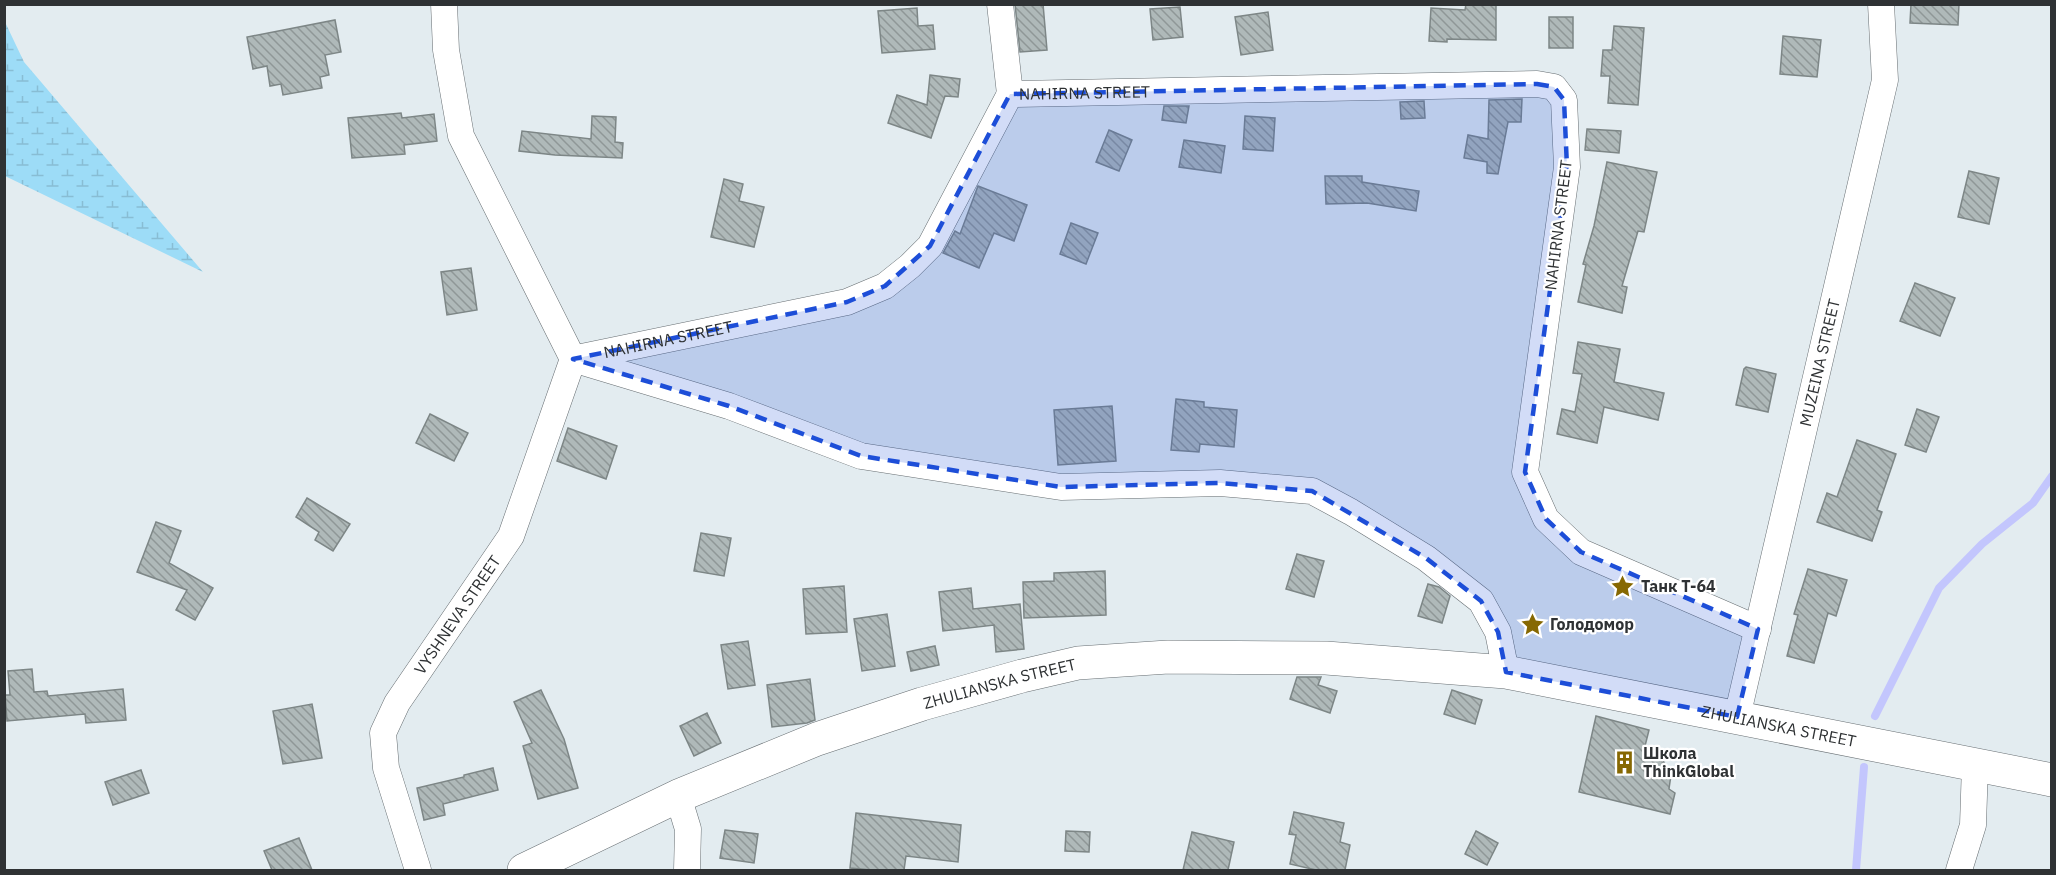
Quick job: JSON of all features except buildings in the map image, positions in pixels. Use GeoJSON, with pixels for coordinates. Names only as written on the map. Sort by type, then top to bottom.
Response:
{"type":"FeatureCollection","features":[{"type":"Feature","properties":{"kind":"street"},"geometry":{"type":"LineString","coordinates":[[444,4],[446,50],[461,136],[573,359],[729,406],[861,456],[1061,487],[1220,483],[1312,491],[1426,558],[1481,601],[1498,632],[1506,672]]}},
{"type":"Feature","properties":{"kind":"street","name":"NAHIRNA STREET"},"geometry":{"type":"LineString","coordinates":[[573,359],[847,302],[885,286],[930,246],[1010,94],[1000,4]]}},
{"type":"Feature","properties":{"kind":"street","name":"MUZEINA STREET"},"geometry":{"type":"LineString","coordinates":[[1737,717],[1885,80],[1881,4]]}},
{"type":"Feature","properties":{"kind":"street","name":"NAHIRNA STREET"},"geometry":{"type":"LineString","coordinates":[[1010,94],[1537,84],[1554,87],[1564,100],[1567,167],[1525,472],[1546,519],[1581,552],[1758,628]]}},
{"type":"Feature","properties":{"kind":"street","name":"VYSHNEVA STREET"},"geometry":{"type":"LineString","coordinates":[[418,870],[386,768],[383,733],[397,703],[511,536],[573,359]]}},
{"type":"Feature","properties":{"kind":"street","name":"ZHULIANSKA STREET"},"geometry":{"type":"LineString","coordinates":[[524,870],[678,796],[818,739],[901,711],[1022,676],[1078,663],[1168,657],[1326,658],[1506,672],[2052,780]]}},
{"type":"Feature","properties":{"kind":"street"},"geometry":{"type":"LineString","coordinates":[[1959,870],[1973,825],[1975,765]]}},
{"type":"Feature","properties":{"kind":"street"},"geometry":{"type":"LineString","coordinates":[[678,796],[688,829],[687,870]]}},
{"type":"Feature","properties":{"kind":"highlighted area"},"geometry":{"type":"Polygon","coordinates":[[[1537,84],[1554,87],[1564,100],[1567,167],[1525,472],[1546,519],[1581,552],[1758,629],[1737,717],[1506,672],[1498,632],[1481,601],[1426,558],[1312,491],[1220,483],[1061,487],[861,456],[729,406],[573,359],[847,302],[885,286],[930,246],[1010,94],[1537,84]]]}},
{"type":"Feature","properties":{"kind":"green space"},"geometry":{"type":"Polygon","coordinates":[[[5,22],[24,62],[203,272],[5,176],[5,22]]]}},
{"type":"Feature","properties":{"kind":"waterway"},"geometry":{"type":"LineString","coordinates":[[1875,716],[1939,588],[1982,544],[2033,503],[2052,476]]}},
{"type":"Feature","properties":{"kind":"waterway"},"geometry":{"type":"LineString","coordinates":[[1856,870],[1864,767]]}},
{"type":"Feature","properties":{"kind":"place","name":"Танк Т-64"},"geometry":{"type":"Point","coordinates":[1623,586]}},
{"type":"Feature","properties":{"kind":"place","name":"Голодомор"},"geometry":{"type":"Point","coordinates":[1532,624]}},
{"type":"Feature","properties":{"kind":"place","name":"Школа ThinkGlobal"},"geometry":{"type":"Point","coordinates":[1625,762]}}]}
